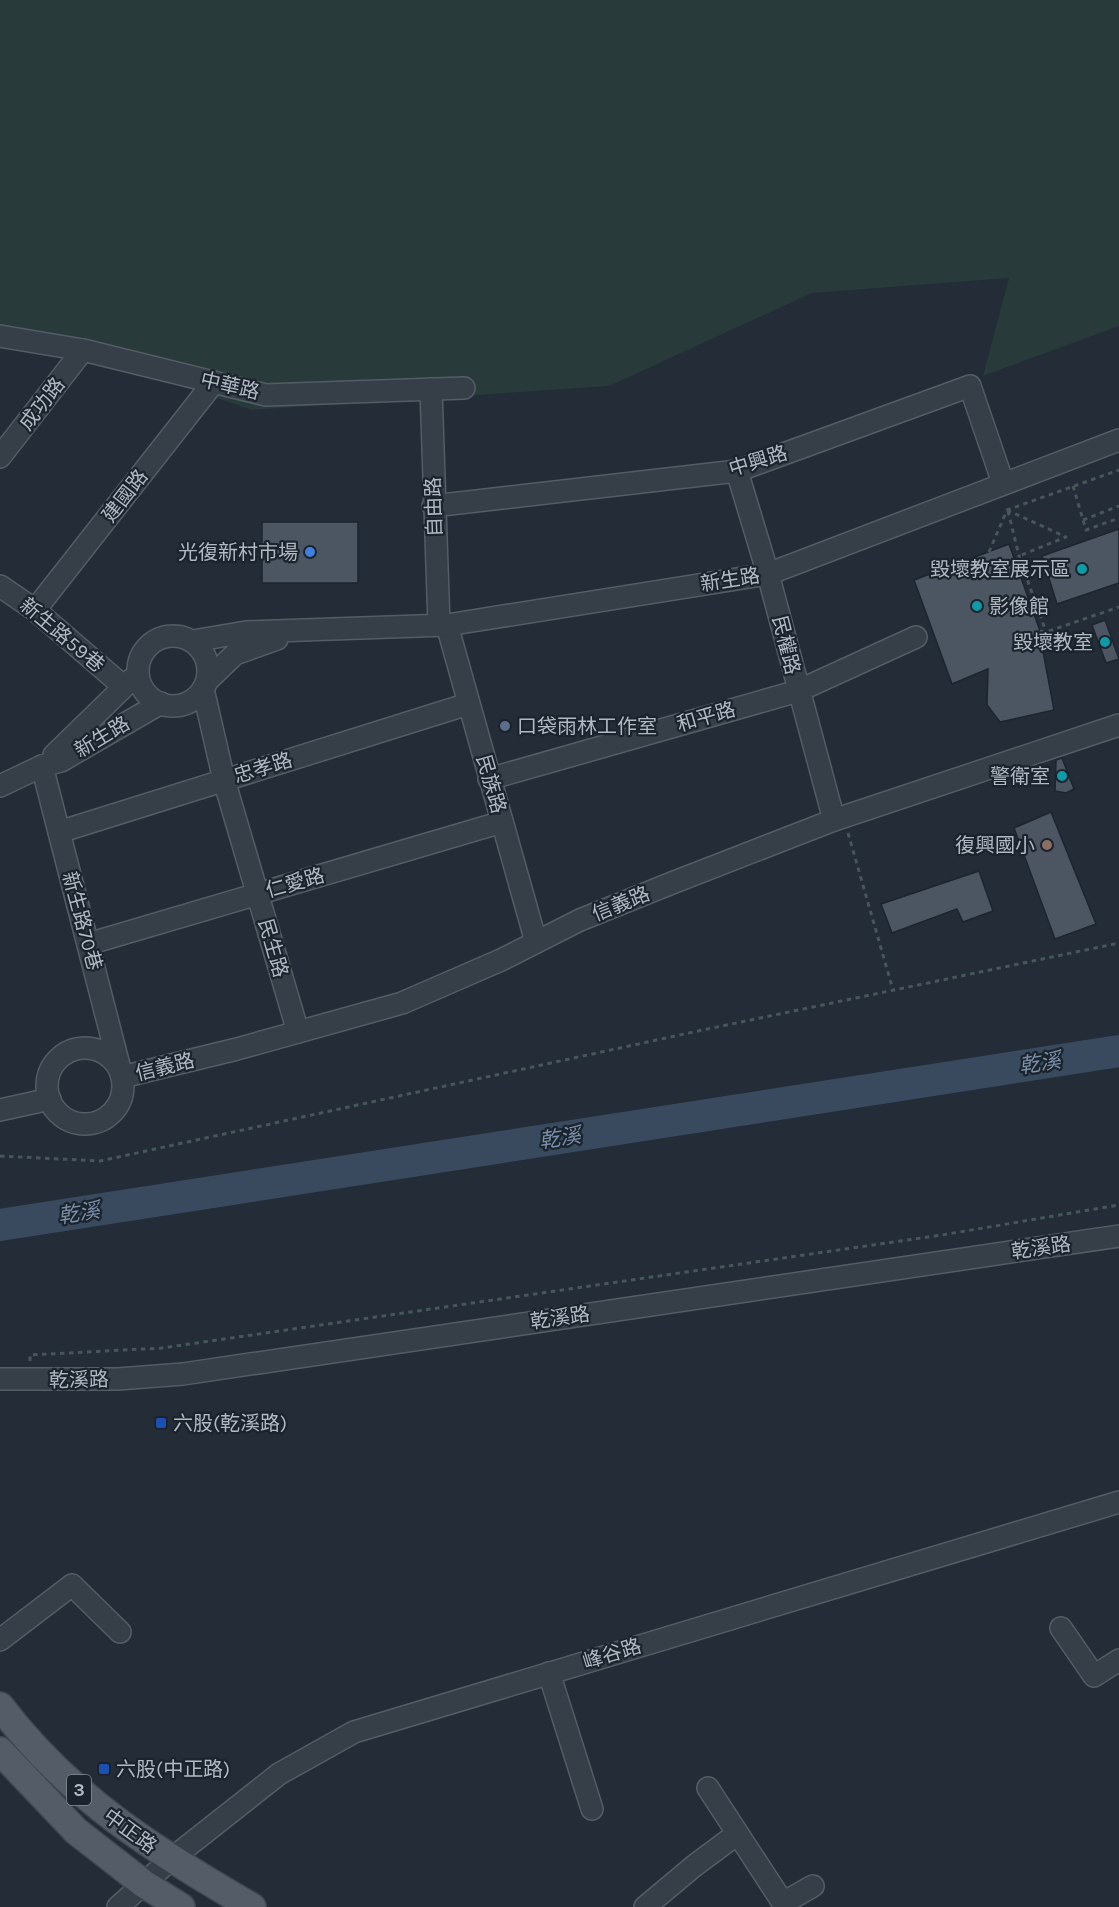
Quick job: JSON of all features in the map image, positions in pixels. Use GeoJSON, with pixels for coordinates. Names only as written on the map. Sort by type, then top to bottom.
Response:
{"type":"FeatureCollection","features":[{"type":"Feature","properties":{"kind":"main road","name":"中正路"},"geometry":{"type":"LineString","coordinates":[[0,1706],[13,1723],[93,1805],[170,1860],[252,1907]]}},
{"type":"Feature","properties":{"kind":"main road","name":"中正路"},"geometry":{"type":"LineString","coordinates":[[0,1751],[76,1831],[144,1884],[181,1907]]}},
{"type":"Feature","properties":{"kind":"street","name":"中華路"},"geometry":{"type":"LineString","coordinates":[[0,336],[83,351],[266,395],[464,388]]}},
{"type":"Feature","properties":{"kind":"street","name":"成功路"},"geometry":{"type":"LineString","coordinates":[[0,457],[83,351]]}},
{"type":"Feature","properties":{"kind":"street","name":"建國路"},"geometry":{"type":"LineString","coordinates":[[35,610],[214,382]]}},
{"type":"Feature","properties":{"kind":"street","name":"中興路"},"geometry":{"type":"LineString","coordinates":[[433,506],[737,471],[970,386],[1003,483]]}},
{"type":"Feature","properties":{"kind":"street","name":"自由路"},"geometry":{"type":"LineString","coordinates":[[431,389],[433,506],[443,625]]}},
{"type":"Feature","properties":{"kind":"street","name":"新生路"},"geometry":{"type":"LineString","coordinates":[[42,766],[80,732],[131,680],[144,652],[161,638],[172,635],[193,641],[246,632],[443,625],[768,574],[1119,440]]}},
{"type":"Feature","properties":{"kind":"street","name":"民權路"},"geometry":{"type":"LineString","coordinates":[[737,471],[768,574],[798,691],[838,819]]}},
{"type":"Feature","properties":{"kind":"street","name":"新生路59巷"},"geometry":{"type":"LineString","coordinates":[[0,586],[131,680]]}},
{"type":"Feature","properties":{"kind":"street","name":"民族路"},"geometry":{"type":"LineString","coordinates":[[443,625],[536,942]]}},
{"type":"Feature","properties":{"kind":"street","name":"新生路"},"geometry":{"type":"LineString","coordinates":[[0,786],[42,766],[61,762],[160,704],[170,706],[188,703],[230,658],[246,649],[263,642],[319,631]]}},
{"type":"Feature","properties":{"kind":"street","name":"和平路"},"geometry":{"type":"LineString","coordinates":[[489,779],[798,691],[916,638]]}},
{"type":"Feature","properties":{"kind":"street"},"geometry":{"type":"LineString","coordinates":[[193,641],[207,658],[206,685]]}},
{"type":"Feature","properties":{"kind":"street"},"geometry":{"type":"LineString","coordinates":[[131,680],[140,685],[160,704]]}},
{"type":"Feature","properties":{"kind":"street","name":"民生路"},"geometry":{"type":"LineString","coordinates":[[206,685],[224,780],[298,1032]]}},
{"type":"Feature","properties":{"kind":"street","name":"忠孝路"},"geometry":{"type":"LineString","coordinates":[[59,832],[468,704]]}},
{"type":"Feature","properties":{"kind":"street","name":"信義路"},"geometry":{"type":"LineString","coordinates":[[122,1077],[402,1003],[590,915],[838,819],[1119,725]]}},
{"type":"Feature","properties":{"kind":"street","name":"新生路70巷"},"geometry":{"type":"LineString","coordinates":[[42,766],[122,1077]]}},
{"type":"Feature","properties":{"kind":"street","name":"仁愛路"},"geometry":{"type":"LineString","coordinates":[[88,944],[502,822]]}},
{"type":"Feature","properties":{"kind":"street","name":"信義路"},"geometry":{"type":"LineString","coordinates":[[88,1048],[104,1054],[118,1066],[122,1077],[121,1096],[112,1112],[90,1124],[66,1119],[50,1099],[47,1087],[49,1074],[64,1054],[88,1048]]}},
{"type":"Feature","properties":{"kind":"street"},"geometry":{"type":"LineString","coordinates":[[0,1110],[50,1099]]}},
{"type":"Feature","properties":{"kind":"street","name":"乾溪路"},"geometry":{"type":"LineString","coordinates":[[0,1379],[118,1379],[183,1374],[1119,1236]]}},
{"type":"Feature","properties":{"kind":"street","name":"峰谷路"},"geometry":{"type":"LineString","coordinates":[[118,1907],[170,1860],[279,1774],[354,1732],[1119,1502]]}},
{"type":"Feature","properties":{"kind":"street"},"geometry":{"type":"LineString","coordinates":[[0,1640],[72,1585],[120,1632]]}},
{"type":"Feature","properties":{"kind":"street"},"geometry":{"type":"LineString","coordinates":[[1061,1628],[1094,1676],[1119,1660]]}},
{"type":"Feature","properties":{"kind":"street"},"geometry":{"type":"LineString","coordinates":[[549,1673],[592,1809]]}},
{"type":"Feature","properties":{"kind":"street"},"geometry":{"type":"LineString","coordinates":[[708,1788],[783,1903],[813,1886]]}},
{"type":"Feature","properties":{"kind":"street"},"geometry":{"type":"LineString","coordinates":[[645,1907],[737,1834]]}},
{"type":"Feature","properties":{"kind":"path"},"geometry":{"type":"LineString","coordinates":[[989,552],[1007,510],[1119,470]]}},
{"type":"Feature","properties":{"kind":"path"},"geometry":{"type":"LineString","coordinates":[[1073,486],[1086,530],[1119,518]]}},
{"type":"Feature","properties":{"kind":"path"},"geometry":{"type":"LineString","coordinates":[[1083,520],[1119,506]]}},
{"type":"Feature","properties":{"kind":"path"},"geometry":{"type":"LineString","coordinates":[[1007,510],[1066,537],[1019,556]]}},
{"type":"Feature","properties":{"kind":"path"},"geometry":{"type":"LineString","coordinates":[[1007,510],[1019,556],[1046,632]]}},
{"type":"Feature","properties":{"kind":"path"},"geometry":{"type":"LineString","coordinates":[[1040,631],[1046,632],[1119,607]]}},
{"type":"Feature","properties":{"kind":"path"},"geometry":{"type":"LineString","coordinates":[[838,819],[893,990]]}},
{"type":"Feature","properties":{"kind":"path"},"geometry":{"type":"LineString","coordinates":[[0,1156],[100,1161],[1119,943]]}},
{"type":"Feature","properties":{"kind":"path"},"geometry":{"type":"LineString","coordinates":[[30,1355],[162,1348],[930,1236],[1119,1205]]}},
{"type":"Feature","properties":{"kind":"shaded area"},"geometry":{"type":"Polygon","coordinates":[[[0,0],[1119,0],[1119,326],[983,376],[1009,278],[812,293],[609,386],[252,410],[0,325],[0,0]]]}},
{"type":"Feature","properties":{"kind":"building","name":"光復新村市場"},"geometry":{"type":"Polygon","coordinates":[[[262,522],[358,522],[358,583],[262,583],[262,522]]]}},
{"type":"Feature","properties":{"kind":"building","name":"毀壞教室展示區"},"geometry":{"type":"Polygon","coordinates":[[[1119,529],[1119,583],[1057,604],[1042,556],[1119,529]]]}},
{"type":"Feature","properties":{"kind":"building","name":"影像館"},"geometry":{"type":"Polygon","coordinates":[[[1009,544],[1045,645],[1042,646],[1054,710],[1000,722],[987,705],[988,669],[952,684],[914,580],[1009,544]]]}},
{"type":"Feature","properties":{"kind":"building","name":"毀壞教室"},"geometry":{"type":"Polygon","coordinates":[[[1105,620],[1119,659],[1106,663],[1092,625],[1105,620]]]}},
{"type":"Feature","properties":{"kind":"building","name":"警衛室"},"geometry":{"type":"Polygon","coordinates":[[[1062,758],[1074,789],[1066,793],[1055,791],[1056,760],[1062,758]]]}},
{"type":"Feature","properties":{"kind":"building"},"geometry":{"type":"Polygon","coordinates":[[[1051,812],[1096,924],[1055,939],[1014,828],[1051,812]]]}},
{"type":"Feature","properties":{"kind":"building"},"geometry":{"type":"Polygon","coordinates":[[[979,871],[993,911],[963,922],[957,909],[892,933],[881,904],[979,871]]]}},
{"type":"Feature","properties":{"kind":"waterway","name":"乾溪"},"geometry":{"type":"LineString","coordinates":[[0,1225],[1119,1051]]}},
{"type":"Feature","properties":{"kind":"place","name":"光復新村市場"},"geometry":{"type":"Point","coordinates":[310,552]}},
{"type":"Feature","properties":{"kind":"place","name":"毀壞教室展示區"},"geometry":{"type":"Point","coordinates":[1082,569]}},
{"type":"Feature","properties":{"kind":"place","name":"影像館"},"geometry":{"type":"Point","coordinates":[977,606]}},
{"type":"Feature","properties":{"kind":"place","name":"毀壞教室"},"geometry":{"type":"Point","coordinates":[1105,642]}},
{"type":"Feature","properties":{"kind":"place","name":"口袋雨林工作室"},"geometry":{"type":"Point","coordinates":[505,726]}},
{"type":"Feature","properties":{"kind":"place","name":"警衛室"},"geometry":{"type":"Point","coordinates":[1062,776]}},
{"type":"Feature","properties":{"kind":"place","name":"復興國小"},"geometry":{"type":"Point","coordinates":[1047,845]}},
{"type":"Feature","properties":{"kind":"place","name":"六股(乾溪路)"},"geometry":{"type":"Point","coordinates":[161,1423]}},
{"type":"Feature","properties":{"kind":"place","name":"六股(中正路)"},"geometry":{"type":"Point","coordinates":[104,1769]}}]}
